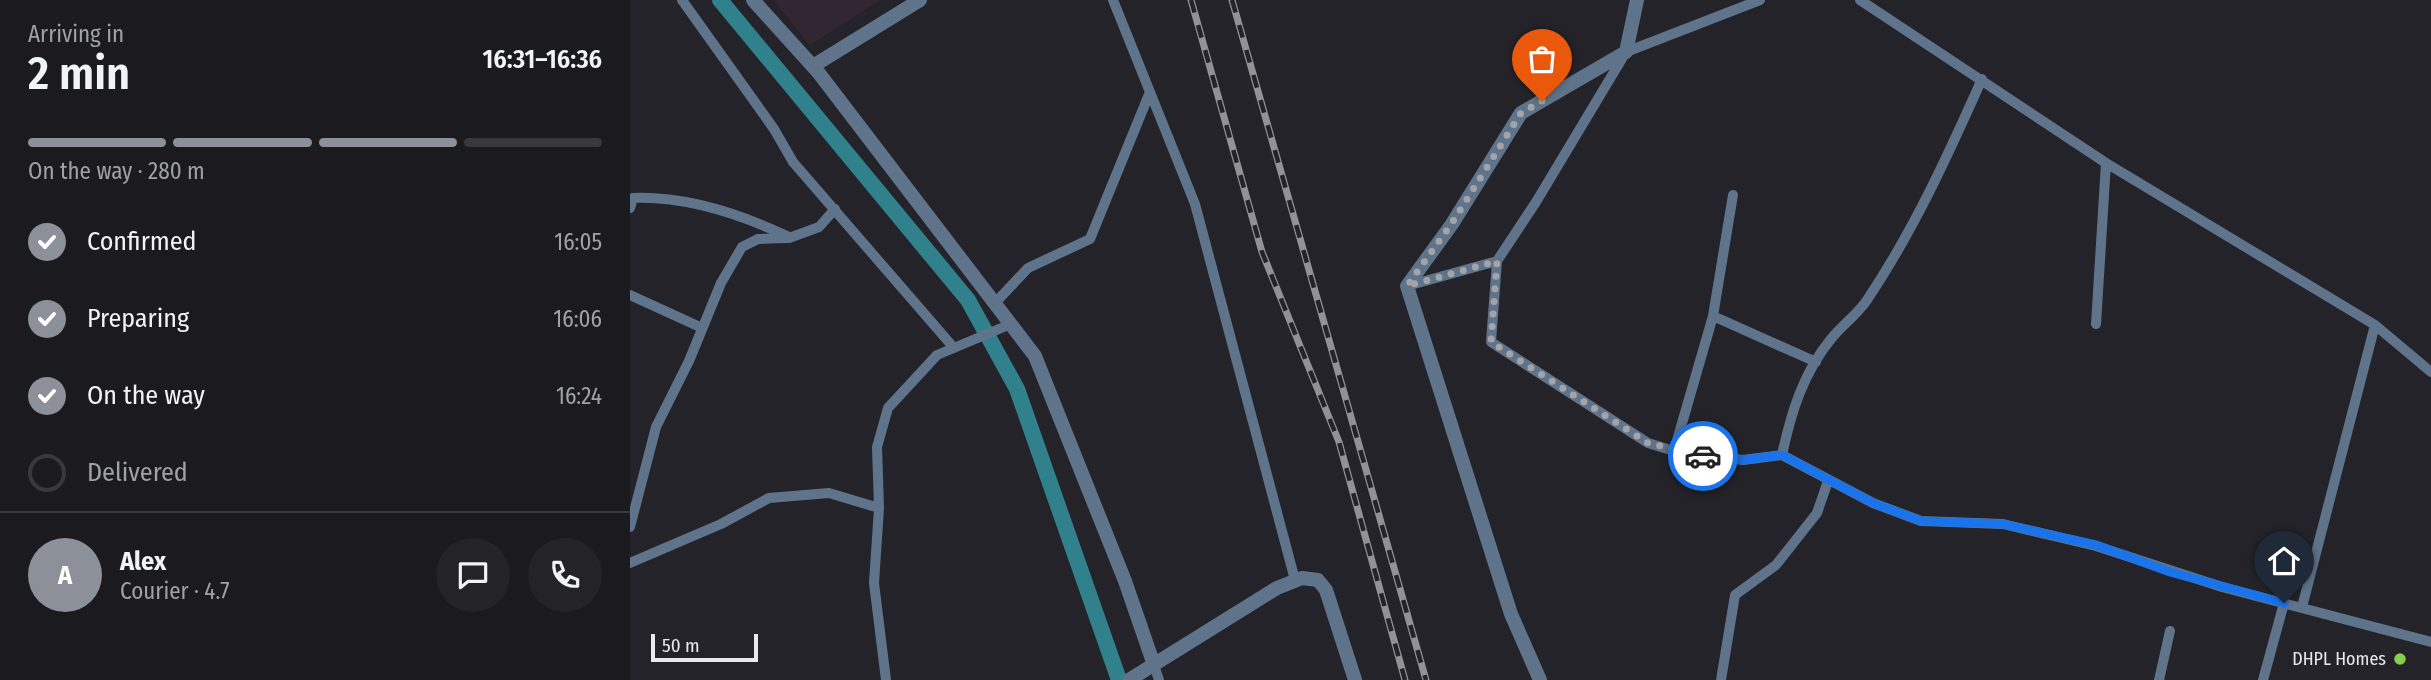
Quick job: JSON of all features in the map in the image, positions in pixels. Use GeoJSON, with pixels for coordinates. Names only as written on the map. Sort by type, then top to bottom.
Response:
{"type":"FeatureCollection","features":[{"type":"Feature","properties":{"kind":"street"},"geometry":{"type":"LineString","coordinates":[[682,0],[774,129],[793,162],[956,347]]}},
{"type":"Feature","properties":{"kind":"street"},"geometry":{"type":"LineString","coordinates":[[753,0],[813,66],[1035,356],[1125,581],[1159,680]]}},
{"type":"Feature","properties":{"kind":"street"},"geometry":{"type":"LineString","coordinates":[[813,66],[920,0]]}},
{"type":"Feature","properties":{"kind":"street"},"geometry":{"type":"LineString","coordinates":[[1113,0],[1195,204],[1295,580]]}},
{"type":"Feature","properties":{"kind":"street"},"geometry":{"type":"LineString","coordinates":[[1637,0],[1626,51],[1536,202],[1497,261],[1491,342],[1648,443],[1674,451],[1743,460],[1782,455],[1873,503],[1921,521],[2016,527],[2096,545],[2170,572],[2431,642]]}},
{"type":"Feature","properties":{"kind":"street"},"geometry":{"type":"LineString","coordinates":[[1407,286],[1452,223],[1521,113],[1626,51],[1760,0]]}},
{"type":"Feature","properties":{"kind":"street"},"geometry":{"type":"LineString","coordinates":[[1860,0],[2106,163],[2375,325],[2431,372]]}},
{"type":"Feature","properties":{"kind":"street"},"geometry":{"type":"LineString","coordinates":[[1782,455],[1792,408],[1816,362],[1830,340],[1866,303],[1931,193],[1982,79]]}},
{"type":"Feature","properties":{"kind":"street"},"geometry":{"type":"LineString","coordinates":[[995,303],[1028,268],[1090,239],[1150,92]]}},
{"type":"Feature","properties":{"kind":"street"},"geometry":{"type":"LineString","coordinates":[[2096,324],[2106,163]]}},
{"type":"Feature","properties":{"kind":"street"},"geometry":{"type":"LineString","coordinates":[[1674,451],[1713,316],[1733,195]]}},
{"type":"Feature","properties":{"kind":"street"},"geometry":{"type":"LineString","coordinates":[[630,208],[633,198],[655,197],[746,217],[789,238]]}},
{"type":"Feature","properties":{"kind":"street"},"geometry":{"type":"LineString","coordinates":[[630,527],[656,427],[689,361],[700,327],[742,247],[758,239],[789,238],[819,227],[835,209]]}},
{"type":"Feature","properties":{"kind":"street"},"geometry":{"type":"LineString","coordinates":[[1407,286],[1497,261]]}},
{"type":"Feature","properties":{"kind":"street"},"geometry":{"type":"LineString","coordinates":[[1407,286],[1511,614],[1540,680]]}},
{"type":"Feature","properties":{"kind":"street"},"geometry":{"type":"LineString","coordinates":[[630,295],[700,327]]}},
{"type":"Feature","properties":{"kind":"street"},"geometry":{"type":"LineString","coordinates":[[1713,316],[1816,362]]}},
{"type":"Feature","properties":{"kind":"street"},"geometry":{"type":"LineString","coordinates":[[886,680],[874,583],[879,508],[877,447],[888,408],[937,355],[1010,324]]}},
{"type":"Feature","properties":{"kind":"street"},"geometry":{"type":"LineString","coordinates":[[2302,607],[2375,325]]}},
{"type":"Feature","properties":{"kind":"street"},"geometry":{"type":"LineString","coordinates":[[1721,680],[1735,595],[1776,565],[1817,513],[1828,481]]}},
{"type":"Feature","properties":{"kind":"street"},"geometry":{"type":"LineString","coordinates":[[630,563],[721,524],[769,498],[829,493],[879,508]]}},
{"type":"Feature","properties":{"kind":"street"},"geometry":{"type":"LineString","coordinates":[[1129,680],[1295,580],[1313,578],[1326,590],[1355,680]]}},
{"type":"Feature","properties":{"kind":"street"},"geometry":{"type":"LineString","coordinates":[[2263,680],[2284,603]]}},
{"type":"Feature","properties":{"kind":"street"},"geometry":{"type":"LineString","coordinates":[[2159,680],[2170,631]]}},
{"type":"Feature","properties":{"kind":"shaded area"},"geometry":{"type":"Polygon","coordinates":[[[774,0],[880,0],[810,45],[774,0]]]}},
{"type":"Feature","properties":{"kind":"waterway"},"geometry":{"type":"LineString","coordinates":[[720,0],[968,300],[1017,389],[1119,680]]}},
{"type":"Feature","properties":{"kind":"railway"},"geometry":{"type":"LineString","coordinates":[[1191,0],[1262,252],[1339,442],[1405,680]]}},
{"type":"Feature","properties":{"kind":"railway"},"geometry":{"type":"LineString","coordinates":[[1232,0],[1426,680]]}},
{"type":"Feature","properties":{"kind":"way so far"},"geometry":{"type":"LineString","coordinates":[[1542,101],[1521,113],[1452,223],[1407,286],[1497,261],[1491,342],[1648,443],[1703,456]]}},
{"type":"Feature","properties":{"kind":"place","name":"DHPL Homes"},"geometry":{"type":"Point","coordinates":[2400,659]}},
{"type":"Feature","properties":{"kind":"route"},"geometry":{"type":"LineString","coordinates":[[1703,456],[1743,460],[1782,455],[1873,503],[1921,521],[2003,524],[2096,545],[2170,572],[2284,603]]}}]}
